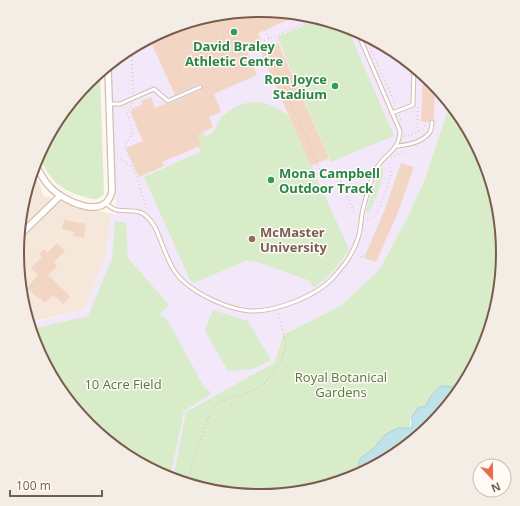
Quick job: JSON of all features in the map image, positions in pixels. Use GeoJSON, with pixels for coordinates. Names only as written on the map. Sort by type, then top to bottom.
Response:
{"type":"FeatureCollection","features":[{"type":"Feature","properties":{"kind":"street"},"geometry":{"type":"LineString","coordinates":[[39,171],[50,187],[60,196],[84,206],[100,207],[111,199],[108,73]]}},
{"type":"Feature","properties":{"kind":"street"},"geometry":{"type":"LineString","coordinates":[[26,230],[60,196]]}},
{"type":"Feature","properties":{"kind":"lane"},"geometry":{"type":"LineString","coordinates":[[106,204],[116,210],[137,212],[148,217],[154,224],[171,265],[178,276],[189,285],[215,300],[238,309],[249,311],[277,307],[298,300],[319,290],[333,279],[349,256],[359,235],[363,208],[378,166],[399,142],[400,131],[361,40]]}},
{"type":"Feature","properties":{"kind":"lane"},"geometry":{"type":"LineString","coordinates":[[392,114],[413,105],[414,74]]}},
{"type":"Feature","properties":{"kind":"lane"},"geometry":{"type":"LineString","coordinates":[[109,104],[120,104],[154,89],[168,101],[200,87]]}},
{"type":"Feature","properties":{"kind":"lane"},"geometry":{"type":"LineString","coordinates":[[397,146],[409,145],[421,140],[430,132],[432,122]]}},
{"type":"Feature","properties":{"kind":"path"},"geometry":{"type":"LineString","coordinates":[[306,22],[264,41],[324,180],[338,174],[355,214]]}},
{"type":"Feature","properties":{"kind":"path"},"geometry":{"type":"LineString","coordinates":[[265,30],[269,39]]}},
{"type":"Feature","properties":{"kind":"path"},"geometry":{"type":"LineString","coordinates":[[369,44],[402,122]]}},
{"type":"Feature","properties":{"kind":"path"},"geometry":{"type":"LineString","coordinates":[[132,55],[133,104],[127,112],[132,133],[125,147],[134,167],[148,217]]}},
{"type":"Feature","properties":{"kind":"path"},"geometry":{"type":"LineString","coordinates":[[404,132],[404,136],[407,136],[422,130],[425,128],[426,122]]}},
{"type":"Feature","properties":{"kind":"path"},"geometry":{"type":"LineString","coordinates":[[111,152],[134,167]]}},
{"type":"Feature","properties":{"kind":"path"},"geometry":{"type":"LineString","coordinates":[[365,221],[374,217],[380,206],[391,172],[388,164],[389,160],[403,152]]}},
{"type":"Feature","properties":{"kind":"path"},"geometry":{"type":"LineString","coordinates":[[357,252],[358,256],[362,258],[365,254]]}},
{"type":"Feature","properties":{"kind":"path"},"geometry":{"type":"LineString","coordinates":[[189,478],[194,458],[210,413],[219,402],[242,395],[258,388],[266,382],[280,360],[286,344],[277,307]]}},
{"type":"Feature","properties":{"kind":"shaded area","name":"McMaster University"},"geometry":{"type":"Polygon","coordinates":[[[260,17],[291,19],[321,25],[336,30],[364,41],[404,66],[427,86],[448,110],[423,184],[380,269],[342,305],[283,335],[274,363],[186,412],[174,473],[156,465],[129,449],[93,420],[73,397],[56,371],[48,357],[35,322],[83,310],[105,260],[111,214],[116,214],[112,69],[156,41],[199,25],[229,19],[260,17]]]}},
{"type":"Feature","properties":{"kind":"shaded area"},"geometry":{"type":"Polygon","coordinates":[[[37,178],[44,196],[111,214],[105,260],[83,310],[34,321],[26,284],[24,253],[26,222],[32,192],[37,178]]]}},
{"type":"Feature","properties":{"kind":"green space","name":"Ron Joyce Stadium"},"geometry":{"type":"Polygon","coordinates":[[[310,23],[351,35],[394,136],[331,162],[277,37],[310,23]]]}},
{"type":"Feature","properties":{"kind":"green space"},"geometry":{"type":"Polygon","coordinates":[[[100,79],[104,194],[100,198],[93,199],[69,191],[51,177],[46,171],[43,163],[48,149],[64,122],[83,97],[100,79]]]}},
{"type":"Feature","properties":{"kind":"green space"},"geometry":{"type":"Polygon","coordinates":[[[253,102],[266,104],[285,114],[287,113],[349,249],[334,270],[314,287],[308,280],[254,261],[250,263],[248,260],[194,283],[190,280],[144,177],[200,152],[198,146],[201,145],[195,131],[202,128],[205,137],[209,135],[213,132],[222,117],[230,110],[243,104],[253,102]]]}},
{"type":"Feature","properties":{"kind":"green space","name":"Royal Botanical Gardens"},"geometry":{"type":"Polygon","coordinates":[[[448,110],[472,149],[483,177],[488,192],[494,222],[496,253],[494,284],[488,314],[483,329],[472,357],[445,399],[424,413],[413,415],[410,420],[410,434],[389,450],[364,465],[321,481],[291,487],[260,489],[229,487],[199,481],[174,473],[186,412],[274,363],[283,335],[342,305],[380,269],[423,184],[448,110]]]}},
{"type":"Feature","properties":{"kind":"green space"},"geometry":{"type":"Polygon","coordinates":[[[381,168],[383,169],[383,173],[380,185],[375,199],[367,213],[366,210],[381,168]]]}},
{"type":"Feature","properties":{"kind":"green space","name":"10 Acre Field"},"geometry":{"type":"Polygon","coordinates":[[[115,221],[126,223],[128,258],[169,305],[160,314],[168,321],[205,389],[208,389],[211,394],[184,411],[171,471],[156,465],[129,449],[93,420],[73,397],[56,371],[48,357],[37,328],[88,316],[112,259],[115,221]]]}},
{"type":"Feature","properties":{"kind":"green space"},"geometry":{"type":"Polygon","coordinates":[[[213,310],[248,321],[271,360],[253,369],[228,371],[205,331],[213,310]]]}},
{"type":"Feature","properties":{"kind":"water"},"geometry":{"type":"Polygon","coordinates":[[[441,386],[454,387],[437,409],[416,430],[391,449],[357,468],[360,459],[374,448],[385,435],[398,428],[412,428],[412,417],[418,408],[426,406],[431,396],[441,386]]]}},
{"type":"Feature","properties":{"kind":"building"},"geometry":{"type":"Polygon","coordinates":[[[260,17],[290,19],[258,33],[262,42],[246,49],[257,75],[214,94],[221,112],[209,117],[213,127],[197,135],[202,145],[162,162],[164,166],[139,177],[126,148],[143,141],[131,114],[132,109],[143,104],[141,101],[151,97],[155,108],[166,103],[169,104],[201,90],[203,87],[199,84],[175,95],[152,44],[170,35],[199,25],[229,19],[260,17]]]}},
{"type":"Feature","properties":{"kind":"building"},"geometry":{"type":"Polygon","coordinates":[[[278,43],[329,158],[311,166],[260,50],[278,43]]]}},
{"type":"Feature","properties":{"kind":"building"},"geometry":{"type":"Polygon","coordinates":[[[423,82],[435,95],[434,119],[431,119],[429,122],[421,122],[423,82]]]}},
{"type":"Feature","properties":{"kind":"building"},"geometry":{"type":"Polygon","coordinates":[[[401,163],[414,167],[398,212],[376,262],[364,258],[385,209],[401,163]]]}},
{"type":"Feature","properties":{"kind":"building"},"geometry":{"type":"Polygon","coordinates":[[[64,220],[86,224],[84,237],[73,236],[74,232],[62,229],[64,220]]]}},
{"type":"Feature","properties":{"kind":"building"},"geometry":{"type":"Polygon","coordinates":[[[57,243],[65,251],[54,262],[57,266],[48,275],[70,296],[63,304],[53,295],[45,303],[27,288],[38,275],[31,268],[42,257],[39,254],[44,249],[47,253],[57,243]]]}},
{"type":"Feature","properties":{"kind":"place","name":"David Braley Athletic Centre"},"geometry":{"type":"Point","coordinates":[234,32]}},
{"type":"Feature","properties":{"kind":"place","name":"Ron Joyce Stadium"},"geometry":{"type":"Point","coordinates":[335,86]}},
{"type":"Feature","properties":{"kind":"place","name":"Mona Campbell Outdoor Track"},"geometry":{"type":"Point","coordinates":[271,180]}},
{"type":"Feature","properties":{"kind":"place","name":"McMaster University"},"geometry":{"type":"Point","coordinates":[252,239]}}]}
